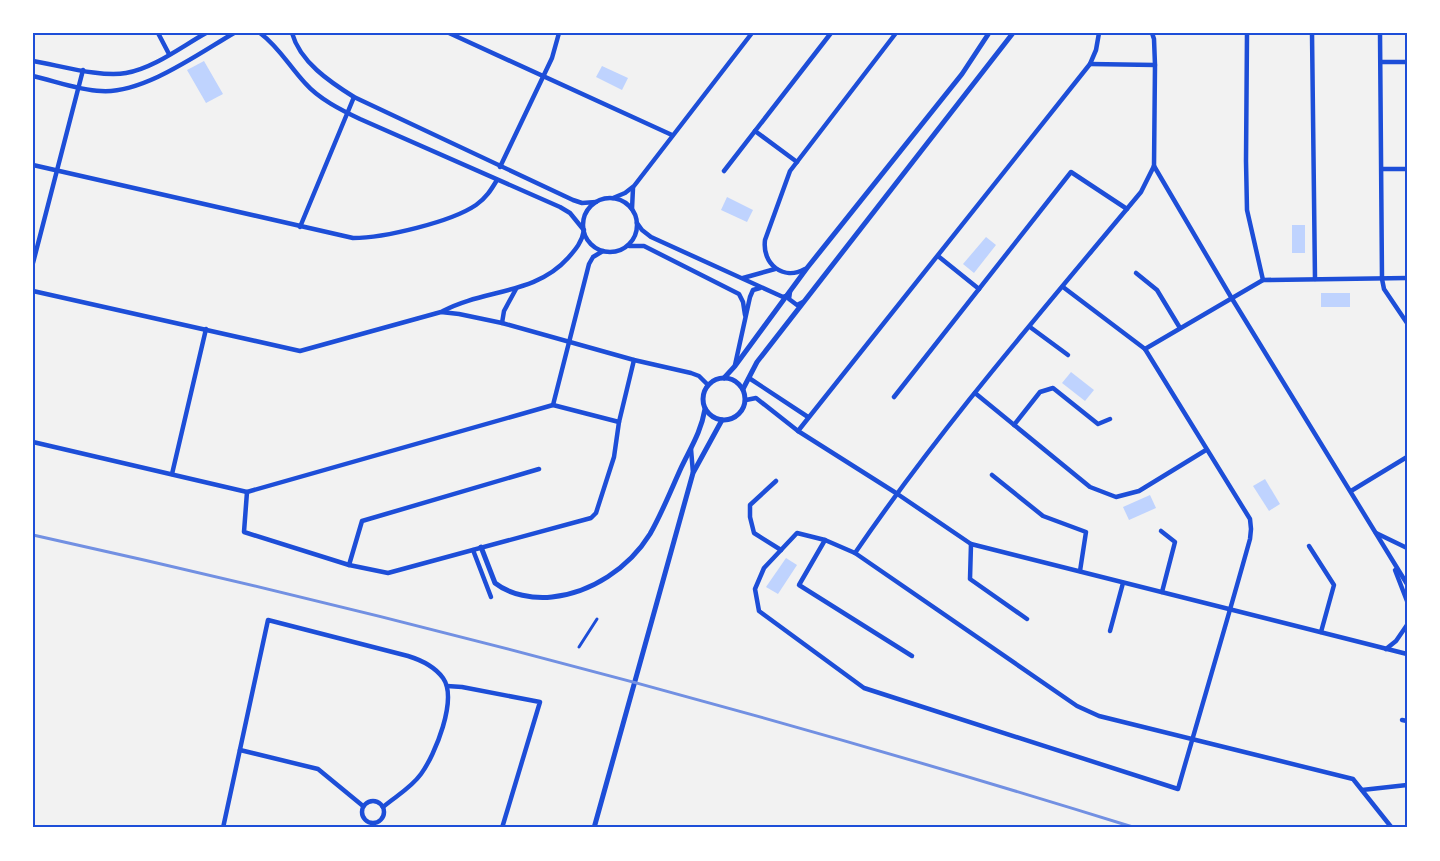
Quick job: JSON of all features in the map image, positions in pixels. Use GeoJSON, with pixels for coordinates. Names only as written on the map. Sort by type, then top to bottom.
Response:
{"type":"FeatureCollection","features":[{"type":"Feature","properties":{"kind":"street"},"geometry":{"type":"LineString","coordinates":[[158,33],[169,54]]}},
{"type":"Feature","properties":{"kind":"street"},"geometry":{"type":"LineString","coordinates":[[33,61],[111,74],[126,73],[144,67],[206,33]]}},
{"type":"Feature","properties":{"kind":"street"},"geometry":{"type":"LineString","coordinates":[[33,76],[107,92],[138,86],[234,33]]}},
{"type":"Feature","properties":{"kind":"street"},"geometry":{"type":"LineString","coordinates":[[260,33],[279,50],[306,85],[348,113],[563,209],[570,213],[584,230],[594,247],[604,251],[615,251],[628,246],[644,246],[739,294],[745,315]]}},
{"type":"Feature","properties":{"kind":"street"},"geometry":{"type":"LineString","coordinates":[[292,33],[302,52],[316,69],[354,97],[577,202],[596,202],[613,198],[625,193],[633,186],[753,33]]}},
{"type":"Feature","properties":{"kind":"street"},"geometry":{"type":"LineString","coordinates":[[449,33],[672,135]]}},
{"type":"Feature","properties":{"kind":"street"},"geometry":{"type":"LineString","coordinates":[[500,167],[552,58],[559,33]]}},
{"type":"Feature","properties":{"kind":"street"},"geometry":{"type":"LineString","coordinates":[[724,171],[831,33]]}},
{"type":"Feature","properties":{"kind":"street"},"geometry":{"type":"LineString","coordinates":[[807,268],[793,274],[782,273],[776,269],[765,249],[765,240],[784,183],[797,162],[896,33]]}},
{"type":"Feature","properties":{"kind":"street"},"geometry":{"type":"LineString","coordinates":[[481,547],[495,583],[526,596],[545,598],[564,596],[594,585],[630,559],[648,536],[701,428],[705,409],[703,396],[708,385],[724,378],[734,368],[807,268],[962,74],[989,33]]}},
{"type":"Feature","properties":{"kind":"street"},"geometry":{"type":"LineString","coordinates":[[743,388],[758,362],[1013,33]]}},
{"type":"Feature","properties":{"kind":"street"},"geometry":{"type":"LineString","coordinates":[[798,430],[1090,64],[1096,50],[1099,33]]}},
{"type":"Feature","properties":{"kind":"street"},"geometry":{"type":"LineString","coordinates":[[855,553],[896,493],[975,393],[1141,192],[1154,166],[1155,65],[1152,33]]}},
{"type":"Feature","properties":{"kind":"street"},"geometry":{"type":"LineString","coordinates":[[1154,39],[1159,33]]}},
{"type":"Feature","properties":{"kind":"street"},"geometry":{"type":"LineString","coordinates":[[1247,33],[1247,210],[1263,280]]}},
{"type":"Feature","properties":{"kind":"street"},"geometry":{"type":"LineString","coordinates":[[1312,33],[1315,279]]}},
{"type":"Feature","properties":{"kind":"street"},"geometry":{"type":"LineString","coordinates":[[1380,33],[1382,279],[1384,289],[1407,323]]}},
{"type":"Feature","properties":{"kind":"street"},"geometry":{"type":"LineString","coordinates":[[1381,62],[1407,62]]}},
{"type":"Feature","properties":{"kind":"street"},"geometry":{"type":"LineString","coordinates":[[1090,64],[1155,65]]}},
{"type":"Feature","properties":{"kind":"street"},"geometry":{"type":"LineString","coordinates":[[33,263],[83,70]]}},
{"type":"Feature","properties":{"kind":"street"},"geometry":{"type":"LineString","coordinates":[[300,227],[354,97]]}},
{"type":"Feature","properties":{"kind":"street"},"geometry":{"type":"LineString","coordinates":[[755,131],[797,162]]}},
{"type":"Feature","properties":{"kind":"street"},"geometry":{"type":"LineString","coordinates":[[33,165],[353,238],[376,236],[443,219],[472,207],[489,194],[497,180]]}},
{"type":"Feature","properties":{"kind":"street"},"geometry":{"type":"LineString","coordinates":[[1154,166],[1231,297],[1407,584]]}},
{"type":"Feature","properties":{"kind":"street"},"geometry":{"type":"LineString","coordinates":[[1382,169],[1407,169]]}},
{"type":"Feature","properties":{"kind":"street"},"geometry":{"type":"LineString","coordinates":[[894,397],[1071,172],[1127,209]]}},
{"type":"Feature","properties":{"kind":"street"},"geometry":{"type":"LineString","coordinates":[[632,209],[633,186]]}},
{"type":"Feature","properties":{"kind":"street"},"geometry":{"type":"LineString","coordinates":[[613,198],[626,202],[638,223],[651,237],[783,297],[790,292]]}},
{"type":"Feature","properties":{"kind":"street"},"geometry":{"type":"LineString","coordinates":[[33,291],[300,351],[441,312],[462,302],[535,282],[556,270],[578,247],[584,230],[585,215],[596,202]]}},
{"type":"Feature","properties":{"kind":"street"},"geometry":{"type":"LineString","coordinates":[[628,246],[636,235],[638,223]]}},
{"type":"Feature","properties":{"kind":"street"},"geometry":{"type":"LineString","coordinates":[[553,405],[589,264],[593,257],[604,251]]}},
{"type":"Feature","properties":{"kind":"street"},"geometry":{"type":"LineString","coordinates":[[938,256],[979,289]]}},
{"type":"Feature","properties":{"kind":"street"},"geometry":{"type":"LineString","coordinates":[[743,278],[776,269]]}},
{"type":"Feature","properties":{"kind":"street"},"geometry":{"type":"LineString","coordinates":[[1136,273],[1157,290],[1180,328]]}},
{"type":"Feature","properties":{"kind":"street"},"geometry":{"type":"LineString","coordinates":[[1145,349],[1263,280],[1407,278]]}},
{"type":"Feature","properties":{"kind":"street"},"geometry":{"type":"LineString","coordinates":[[1063,287],[1145,349],[1250,519],[1251,529],[1230,610],[1192,739],[1178,789],[864,688],[759,611],[755,589],[764,568],[797,532],[825,540],[855,553],[1077,706],[1099,716],[1192,739],[1353,779],[1392,828]]}},
{"type":"Feature","properties":{"kind":"street"},"geometry":{"type":"LineString","coordinates":[[734,368],[751,294],[755,289],[762,288]]}},
{"type":"Feature","properties":{"kind":"street"},"geometry":{"type":"LineString","coordinates":[[502,322],[504,311],[516,289]]}},
{"type":"Feature","properties":{"kind":"street"},"geometry":{"type":"LineString","coordinates":[[790,292],[789,298],[792,303],[797,305],[805,301]]}},
{"type":"Feature","properties":{"kind":"street"},"geometry":{"type":"LineString","coordinates":[[441,312],[502,322],[634,360],[696,375],[708,385]]}},
{"type":"Feature","properties":{"kind":"street"},"geometry":{"type":"LineString","coordinates":[[1030,327],[1068,355]]}},
{"type":"Feature","properties":{"kind":"street"},"geometry":{"type":"LineString","coordinates":[[172,474],[206,329]]}},
{"type":"Feature","properties":{"kind":"street"},"geometry":{"type":"LineString","coordinates":[[247,492],[244,532],[349,565],[388,573],[591,518],[596,513],[614,457],[619,422],[634,360]]}},
{"type":"Feature","properties":{"kind":"street"},"geometry":{"type":"LineString","coordinates":[[705,409],[709,414],[722,420],[729,420],[741,413],[746,400],[743,388],[735,380],[724,378]]}},
{"type":"Feature","properties":{"kind":"street"},"geometry":{"type":"LineString","coordinates":[[749,378],[808,417]]}},
{"type":"Feature","properties":{"kind":"street"},"geometry":{"type":"LineString","coordinates":[[1014,425],[1040,392],[1053,388],[1098,424],[1110,419]]}},
{"type":"Feature","properties":{"kind":"street"},"geometry":{"type":"LineString","coordinates":[[975,393],[1090,487],[1116,497],[1139,491],[1206,450]]}},
{"type":"Feature","properties":{"kind":"street"},"geometry":{"type":"LineString","coordinates":[[746,400],[756,398],[798,430],[971,544],[1407,654]]}},
{"type":"Feature","properties":{"kind":"street"},"geometry":{"type":"LineString","coordinates":[[33,442],[247,492],[553,405],[619,422]]}},
{"type":"Feature","properties":{"kind":"street"},"geometry":{"type":"LineString","coordinates":[[594,828],[693,473],[722,420]]}},
{"type":"Feature","properties":{"kind":"street"},"geometry":{"type":"LineString","coordinates":[[691,449],[693,473]]}},
{"type":"Feature","properties":{"kind":"street"},"geometry":{"type":"LineString","coordinates":[[1351,491],[1407,456]]}},
{"type":"Feature","properties":{"kind":"street"},"geometry":{"type":"LineString","coordinates":[[349,565],[362,521],[539,469]]}},
{"type":"Feature","properties":{"kind":"street"},"geometry":{"type":"LineString","coordinates":[[992,475],[1043,516],[1086,532],[1080,571]]}},
{"type":"Feature","properties":{"kind":"street"},"geometry":{"type":"LineString","coordinates":[[777,481],[750,505],[750,517],[754,533],[781,550]]}},
{"type":"Feature","properties":{"kind":"street"},"geometry":{"type":"LineString","coordinates":[[1161,531],[1175,542],[1162,592]]}},
{"type":"Feature","properties":{"kind":"street"},"geometry":{"type":"LineString","coordinates":[[1376,533],[1407,548]]}},
{"type":"Feature","properties":{"kind":"street"},"geometry":{"type":"LineString","coordinates":[[825,540],[799,585],[912,656]]}},
{"type":"Feature","properties":{"kind":"street"},"geometry":{"type":"LineString","coordinates":[[971,544],[970,579],[1027,619]]}},
{"type":"Feature","properties":{"kind":"street"},"geometry":{"type":"LineString","coordinates":[[1309,546],[1334,585],[1321,632]]}},
{"type":"Feature","properties":{"kind":"street"},"geometry":{"type":"LineString","coordinates":[[473,550],[491,597]]}},
{"type":"Feature","properties":{"kind":"street"},"geometry":{"type":"LineString","coordinates":[[1391,559],[1407,601]]}},
{"type":"Feature","properties":{"kind":"street"},"geometry":{"type":"LineString","coordinates":[[1110,631],[1124,583]]}},
{"type":"Feature","properties":{"kind":"street"},"geometry":{"type":"LineString","coordinates":[[579,647],[597,619]]}},
{"type":"Feature","properties":{"kind":"street"},"geometry":{"type":"LineString","coordinates":[[223,828],[268,620],[422,661],[443,678],[447,686],[444,727],[431,760],[420,776],[383,807],[382,818],[373,825],[363,818],[363,806],[368,802],[375,801],[383,807]]}},
{"type":"Feature","properties":{"kind":"street"},"geometry":{"type":"LineString","coordinates":[[1386,649],[1396,641],[1407,625]]}},
{"type":"Feature","properties":{"kind":"street"},"geometry":{"type":"LineString","coordinates":[[447,686],[540,702],[502,828]]}},
{"type":"Feature","properties":{"kind":"street"},"geometry":{"type":"LineString","coordinates":[[240,750],[318,769],[363,806]]}},
{"type":"Feature","properties":{"kind":"street"},"geometry":{"type":"LineString","coordinates":[[1362,790],[1407,785]]}},
{"type":"Feature","properties":{"kind":"water"},"geometry":{"type":"Polygon","coordinates":[[[204,61],[223,94],[206,103],[187,70],[204,61]]]}},
{"type":"Feature","properties":{"kind":"water"},"geometry":{"type":"Polygon","coordinates":[[[602,66],[628,78],[622,90],[596,77],[602,66]]]}},
{"type":"Feature","properties":{"kind":"water"},"geometry":{"type":"Polygon","coordinates":[[[727,197],[753,210],[747,222],[721,210],[727,197]]]}},
{"type":"Feature","properties":{"kind":"water"},"geometry":{"type":"Polygon","coordinates":[[[1292,225],[1305,225],[1305,253],[1292,253],[1292,225]]]}},
{"type":"Feature","properties":{"kind":"water"},"geometry":{"type":"Polygon","coordinates":[[[986,237],[996,245],[974,273],[963,264],[986,237]]]}},
{"type":"Feature","properties":{"kind":"water"},"geometry":{"type":"Polygon","coordinates":[[[1321,293],[1350,293],[1350,307],[1321,307],[1321,293]]]}},
{"type":"Feature","properties":{"kind":"water"},"geometry":{"type":"Polygon","coordinates":[[[1071,372],[1094,390],[1085,401],[1062,383],[1071,372]]]}},
{"type":"Feature","properties":{"kind":"water"},"geometry":{"type":"Polygon","coordinates":[[[1265,479],[1280,504],[1269,511],[1253,486],[1265,479]]]}},
{"type":"Feature","properties":{"kind":"water"},"geometry":{"type":"Polygon","coordinates":[[[1150,495],[1156,508],[1129,520],[1123,507],[1150,495]]]}},
{"type":"Feature","properties":{"kind":"water"},"geometry":{"type":"Polygon","coordinates":[[[786,558],[797,565],[778,594],[766,587],[786,558]]]}},
{"type":"Feature","properties":{"kind":"railway"},"geometry":{"type":"LineString","coordinates":[[33,535],[311,599],[588,670],[863,746],[1136,828]]}}]}
